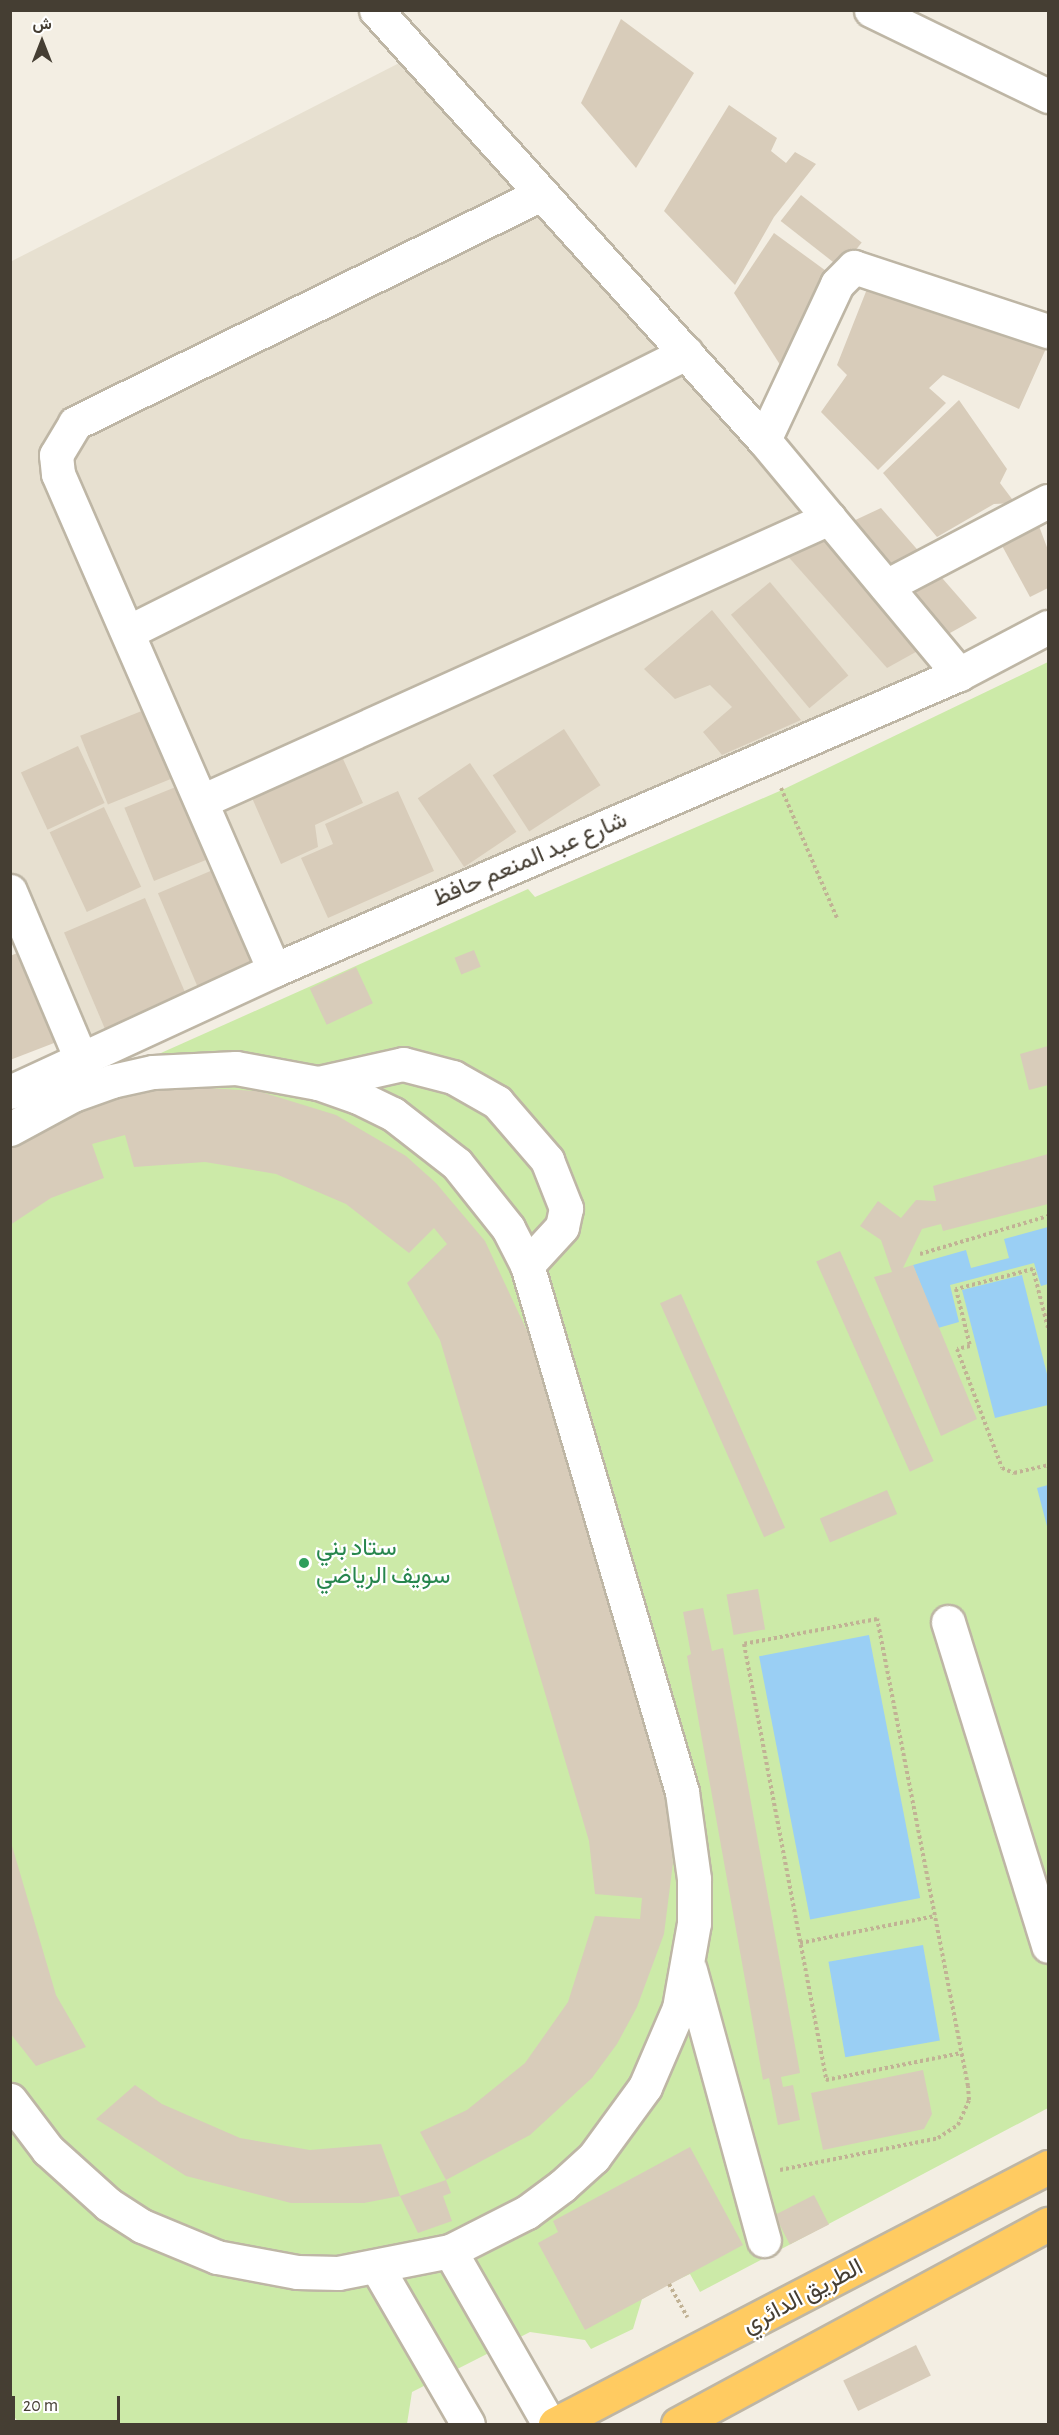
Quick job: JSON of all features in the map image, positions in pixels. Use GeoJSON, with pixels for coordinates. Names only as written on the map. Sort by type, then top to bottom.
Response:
{"type":"FeatureCollection","features":[{"type":"Feature","properties":{"kind":"highway","name":"الطريق الدائري"},"geometry":{"type":"LineString","coordinates":[[555,2424],[1048,2167]]}},
{"type":"Feature","properties":{"kind":"highway"},"geometry":{"type":"LineString","coordinates":[[678,2424],[1048,2223]]}},
{"type":"Feature","properties":{"kind":"street"},"geometry":{"type":"LineString","coordinates":[[376,10],[764,440],[959,674]]}},
{"type":"Feature","properties":{"kind":"street"},"geometry":{"type":"LineString","coordinates":[[871,10],[1048,96]]}},
{"type":"Feature","properties":{"kind":"street"},"geometry":{"type":"LineString","coordinates":[[274,970],[204,800],[58,474],[57,455],[75,423],[541,194]]}},
{"type":"Feature","properties":{"kind":"street"},"geometry":{"type":"LineString","coordinates":[[764,440],[837,284],[854,267],[1048,331]]}},
{"type":"Feature","properties":{"kind":"street"},"geometry":{"type":"LineString","coordinates":[[130,631],[686,353]]}},
{"type":"Feature","properties":{"kind":"street"},"geometry":{"type":"LineString","coordinates":[[886,586],[1048,501]]}},
{"type":"Feature","properties":{"kind":"street"},"geometry":{"type":"LineString","coordinates":[[204,800],[829,518]]}},
{"type":"Feature","properties":{"kind":"street","name":"شارع عبد المنعم حافظ"},"geometry":{"type":"LineString","coordinates":[[10,1092],[274,970],[959,674],[1048,627]]}},
{"type":"Feature","properties":{"kind":"street"},"geometry":{"type":"LineString","coordinates":[[10,891],[81,1059]]}},
{"type":"Feature","properties":{"kind":"street"},"geometry":{"type":"LineString","coordinates":[[318,1083],[403,1064],[453,1077],[497,1102],[547,1160],[566,1208],[562,1227],[527,1264]]}},
{"type":"Feature","properties":{"kind":"street"},"geometry":{"type":"LineString","coordinates":[[10,1129],[73,1095],[153,1072],[236,1068],[318,1083],[393,1114],[457,1164],[508,1228],[527,1264],[682,1792],[694,1879],[689,1965],[660,2058],[601,2149],[527,2212],[450,2251],[378,2269],[297,2272],[217,2257],[179,2244],[133,2220],[76,2179],[10,2100]]}},
{"type":"Feature","properties":{"kind":"street"},"geometry":{"type":"LineString","coordinates":[[948,1623],[1048,1946]]}},
{"type":"Feature","properties":{"kind":"street"},"geometry":{"type":"LineString","coordinates":[[689,1965],[764,2240]]}},
{"type":"Feature","properties":{"kind":"street"},"geometry":{"type":"LineString","coordinates":[[450,2251],[549,2424]]}},
{"type":"Feature","properties":{"kind":"street"},"geometry":{"type":"LineString","coordinates":[[378,2269],[468,2424]]}},
{"type":"Feature","properties":{"kind":"path"},"geometry":{"type":"LineString","coordinates":[[766,758],[837,918]]}},
{"type":"Feature","properties":{"kind":"path"},"geometry":{"type":"LineString","coordinates":[[920,1254],[1048,1216]]}},
{"type":"Feature","properties":{"kind":"path"},"geometry":{"type":"LineString","coordinates":[[1048,1329],[1033,1269],[956,1288],[970,1346],[957,1349],[1002,1468],[1014,1473],[1048,1465]]}},
{"type":"Feature","properties":{"kind":"path"},"geometry":{"type":"LineString","coordinates":[[747,2177],[949,2133],[966,2114],[969,2100],[961,2053],[935,1916],[877,1619],[744,1644],[826,2080],[961,2053]]}},
{"type":"Feature","properties":{"kind":"path"},"geometry":{"type":"LineString","coordinates":[[800,1943],[935,1916]]}},
{"type":"Feature","properties":{"kind":"shaded area"},"geometry":{"type":"Polygon","coordinates":[[[411,57],[951,672],[84,1046],[11,873],[10,262],[411,57]]]}},
{"type":"Feature","properties":{"kind":"green space"},"geometry":{"type":"Polygon","coordinates":[[[1048,662],[1048,2108],[700,2292],[690,2274],[669,2284],[642,2299],[633,2329],[591,2349],[585,2340],[530,2332],[412,2392],[407,2424],[20,2424],[11,2413],[11,1120],[528,889],[535,897],[782,790],[1048,662]]]}},
{"type":"Feature","properties":{"kind":"water"},"geometry":{"type":"Polygon","coordinates":[[[1048,1227],[1048,1284],[1041,1286],[1034,1263],[950,1285],[959,1322],[938,1328],[913,1265],[966,1250],[971,1268],[1009,1258],[1004,1239],[1048,1227]]]}},
{"type":"Feature","properties":{"kind":"water"},"geometry":{"type":"Polygon","coordinates":[[[1022,1275],[1048,1378],[1048,1405],[995,1418],[962,1290],[1022,1275]]]}},
{"type":"Feature","properties":{"kind":"water"},"geometry":{"type":"Polygon","coordinates":[[[1048,1485],[1048,1530],[1037,1488],[1048,1485]]]}},
{"type":"Feature","properties":{"kind":"water"},"geometry":{"type":"Polygon","coordinates":[[[869,1635],[920,1898],[810,1919],[759,1656],[869,1635]]]}},
{"type":"Feature","properties":{"kind":"water"},"geometry":{"type":"Polygon","coordinates":[[[923,1945],[940,2041],[845,2057],[828,1962],[923,1945]]]}},
{"type":"Feature","properties":{"kind":"building"},"geometry":{"type":"Polygon","coordinates":[[[621,19],[694,73],[636,168],[581,103],[621,19]]]}},
{"type":"Feature","properties":{"kind":"building"},"geometry":{"type":"Polygon","coordinates":[[[729,105],[777,138],[771,151],[786,163],[795,152],[816,164],[774,217],[735,285],[664,211],[729,105]]]}},
{"type":"Feature","properties":{"kind":"building"},"geometry":{"type":"Polygon","coordinates":[[[801,195],[862,242],[841,268],[781,221],[801,195]]]}},
{"type":"Feature","properties":{"kind":"building"},"geometry":{"type":"Polygon","coordinates":[[[774,233],[833,276],[786,374],[734,293],[774,233]]]}},
{"type":"Feature","properties":{"kind":"building"},"geometry":{"type":"Polygon","coordinates":[[[867,289],[1048,344],[1019,409],[943,375],[929,388],[946,403],[878,470],[821,412],[847,375],[837,365],[867,289]]]}},
{"type":"Feature","properties":{"kind":"building"},"geometry":{"type":"Polygon","coordinates":[[[959,400],[1007,469],[1000,483],[1015,503],[994,504],[937,537],[883,473],[959,400]]]}},
{"type":"Feature","properties":{"kind":"building"},"geometry":{"type":"Polygon","coordinates":[[[881,508],[977,618],[887,668],[785,553],[881,508]]]}},
{"type":"Feature","properties":{"kind":"building"},"geometry":{"type":"Polygon","coordinates":[[[1039,526],[1048,550],[1048,588],[1030,597],[1000,542],[1039,526]]]}},
{"type":"Feature","properties":{"kind":"building"},"geometry":{"type":"Polygon","coordinates":[[[770,582],[848,675],[809,708],[731,615],[770,582]]]}},
{"type":"Feature","properties":{"kind":"building"},"geometry":{"type":"Polygon","coordinates":[[[712,610],[801,720],[722,755],[703,732],[732,707],[710,685],[675,699],[644,669],[712,610]]]}},
{"type":"Feature","properties":{"kind":"building"},"geometry":{"type":"Polygon","coordinates":[[[159,704],[187,773],[108,804],[80,736],[159,704]]]}},
{"type":"Feature","properties":{"kind":"building"},"geometry":{"type":"Polygon","coordinates":[[[564,729],[600,785],[529,831],[493,775],[564,729]]]}},
{"type":"Feature","properties":{"kind":"building"},"geometry":{"type":"Polygon","coordinates":[[[78,746],[105,803],[48,830],[21,773],[78,746]]]}},
{"type":"Feature","properties":{"kind":"building"},"geometry":{"type":"Polygon","coordinates":[[[339,750],[363,803],[315,825],[318,847],[281,864],[249,791],[339,750]]]}},
{"type":"Feature","properties":{"kind":"building"},"geometry":{"type":"Polygon","coordinates":[[[470,763],[516,832],[464,867],[418,798],[470,763]]]}},
{"type":"Feature","properties":{"kind":"building"},"geometry":{"type":"Polygon","coordinates":[[[193,780],[223,853],[154,881],[124,808],[193,780]]]}},
{"type":"Feature","properties":{"kind":"building"},"geometry":{"type":"Polygon","coordinates":[[[398,791],[434,871],[328,918],[301,858],[333,844],[325,824],[398,791]]]}},
{"type":"Feature","properties":{"kind":"building"},"geometry":{"type":"Polygon","coordinates":[[[104,807],[141,887],[87,912],[50,832],[104,807]]]}},
{"type":"Feature","properties":{"kind":"building"},"geometry":{"type":"Polygon","coordinates":[[[227,864],[268,962],[199,991],[158,893],[227,864]]]}},
{"type":"Feature","properties":{"kind":"building"},"geometry":{"type":"Polygon","coordinates":[[[145,898],[186,996],[105,1030],[64,932],[145,898]]]}},
{"type":"Feature","properties":{"kind":"building"},"geometry":{"type":"Polygon","coordinates":[[[32,947],[67,1038],[10,1060],[10,956],[32,947]]]}},
{"type":"Feature","properties":{"kind":"building"},"geometry":{"type":"Polygon","coordinates":[[[474,950],[481,967],[461,975],[455,958],[474,950]]]}},
{"type":"Feature","properties":{"kind":"building"},"geometry":{"type":"Polygon","coordinates":[[[356,967],[373,1003],[327,1025],[310,989],[356,967]]]}},
{"type":"Feature","properties":{"kind":"building"},"geometry":{"type":"Polygon","coordinates":[[[1048,1046],[1048,1085],[1029,1090],[1020,1054],[1048,1046]]]}},
{"type":"Feature","properties":{"kind":"building"},"geometry":{"type":"Polygon","coordinates":[[[176,1086],[258,1091],[336,1115],[406,1156],[436,1183],[485,1241],[529,1335],[667,1791],[673,1863],[664,1934],[637,2007],[617,2044],[592,2078],[530,2135],[446,2180],[420,2132],[467,2110],[525,2063],[568,2002],[595,1916],[640,1919],[642,1898],[595,1894],[589,1841],[440,1340],[407,1283],[447,1244],[434,1228],[409,1253],[346,1204],[276,1174],[205,1162],[134,1167],[125,1135],[92,1144],[104,1178],[51,1198],[10,1225],[10,1140],[54,1116],[135,1091],[176,1086]]]}},
{"type":"Feature","properties":{"kind":"building"},"geometry":{"type":"Polygon","coordinates":[[[1048,1154],[1048,1204],[943,1231],[941,1224],[922,1229],[903,1268],[913,1265],[977,1419],[941,1436],[874,1277],[892,1272],[881,1240],[860,1226],[878,1201],[901,1218],[916,1200],[936,1201],[933,1186],[1048,1154]]]}},
{"type":"Feature","properties":{"kind":"building"},"geometry":{"type":"Polygon","coordinates":[[[840,1251],[934,1461],[910,1472],[816,1262],[840,1251]]]}},
{"type":"Feature","properties":{"kind":"building"},"geometry":{"type":"Polygon","coordinates":[[[681,1294],[785,1528],[764,1537],[660,1303],[681,1294]]]}},
{"type":"Feature","properties":{"kind":"building"},"geometry":{"type":"Polygon","coordinates":[[[887,1490],[897,1514],[830,1542],[820,1519],[887,1490]]]}},
{"type":"Feature","properties":{"kind":"building"},"geometry":{"type":"Polygon","coordinates":[[[758,1589],[765,1629],[734,1635],[726,1595],[758,1589]]]}},
{"type":"Feature","properties":{"kind":"building"},"geometry":{"type":"Polygon","coordinates":[[[703,1608],[712,1651],[723,1648],[800,2073],[781,2077],[783,2087],[793,2085],[800,2120],[778,2125],[769,2078],[763,2080],[687,1656],[691,1654],[683,1612],[703,1608]]]}},
{"type":"Feature","properties":{"kind":"building"},"geometry":{"type":"Polygon","coordinates":[[[10,1839],[56,1995],[86,2047],[36,2066],[10,2033],[10,1839]]]}},
{"type":"Feature","properties":{"kind":"building"},"geometry":{"type":"Polygon","coordinates":[[[923,2070],[932,2114],[924,2129],[823,2150],[811,2093],[923,2070]]]}},
{"type":"Feature","properties":{"kind":"building"},"geometry":{"type":"Polygon","coordinates":[[[135,2085],[162,2104],[240,2138],[310,2150],[381,2144],[400,2196],[364,2203],[291,2203],[186,2176],[96,2119],[135,2085]]]}},
{"type":"Feature","properties":{"kind":"building"},"geometry":{"type":"Polygon","coordinates":[[[690,2147],[743,2245],[585,2330],[538,2243],[558,2232],[553,2221],[690,2147]]]}},
{"type":"Feature","properties":{"kind":"building"},"geometry":{"type":"Polygon","coordinates":[[[446,2180],[451,2193],[443,2196],[452,2221],[418,2233],[400,2196],[446,2180]]]}},
{"type":"Feature","properties":{"kind":"building"},"geometry":{"type":"Polygon","coordinates":[[[814,2195],[829,2224],[790,2244],[775,2215],[814,2195]]]}},
{"type":"Feature","properties":{"kind":"building"},"geometry":{"type":"Polygon","coordinates":[[[916,2345],[931,2376],[858,2411],[843,2381],[916,2345]]]}},
{"type":"Feature","properties":{"kind":"place","name":"ستاد بني سويف الرياضي"},"geometry":{"type":"Point","coordinates":[304,1563]}}]}
